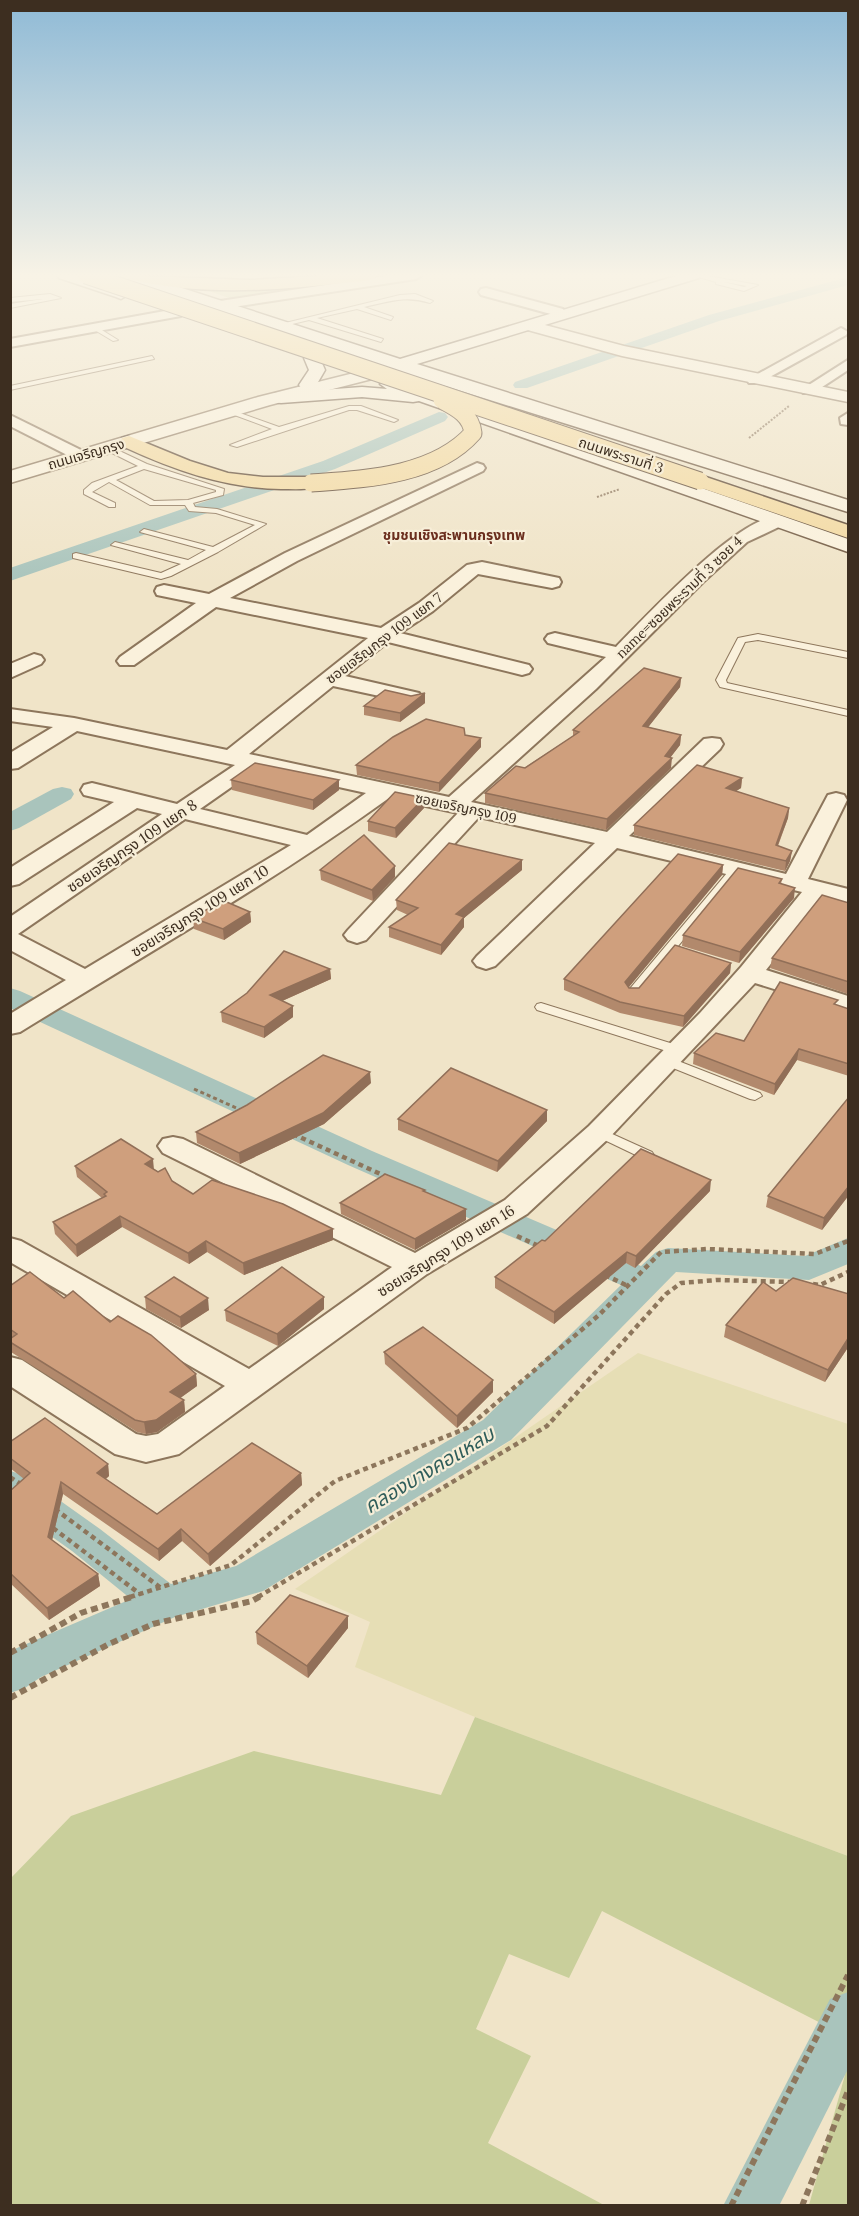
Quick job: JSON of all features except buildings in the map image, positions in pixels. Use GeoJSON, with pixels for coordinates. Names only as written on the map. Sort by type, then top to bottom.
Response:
{"type":"FeatureCollection","features":[{"type":"Feature","properties":{"kind":"main road"},"geometry":{"type":"LineString","coordinates":[[308,385],[312,378]]}},
{"type":"Feature","properties":{"kind":"main road","name":"ถนนเจริญกรุง"},"geometry":{"type":"LineString","coordinates":[[273,400],[308,385],[336,378]]}},
{"type":"Feature","properties":{"kind":"main road","name":"ถนนเจริญกรุง"},"geometry":{"type":"LineString","coordinates":[[10,477],[342,378]]}},
{"type":"Feature","properties":{"kind":"main road","name":"ถนนพระรามที่ 3"},"geometry":{"type":"LineString","coordinates":[[376,378],[849,520]]}},
{"type":"Feature","properties":{"kind":"main road","name":"ถนนพระรามที่ 3"},"geometry":{"type":"LineString","coordinates":[[381,378],[849,546]]}},
{"type":"Feature","properties":{"kind":"main road","name":"ถนนพระรามที่ 3"},"geometry":{"type":"LineString","coordinates":[[416,378],[708,478],[849,532]]}},
{"type":"Feature","properties":{"kind":"main road","name":"ถนนพระรามที่ 3"},"geometry":{"type":"LineString","coordinates":[[445,378],[849,506]]}},
{"type":"Feature","properties":{"kind":"main road"},"geometry":{"type":"LineString","coordinates":[[484,378],[494,394]]}},
{"type":"Feature","properties":{"kind":"main road"},"geometry":{"type":"LineString","coordinates":[[747,378],[849,397]]}},
{"type":"Feature","properties":{"kind":"main road"},"geometry":{"type":"LineString","coordinates":[[129,442],[199,471],[244,481],[311,483],[372,477],[424,464],[451,452],[470,440],[473,428],[467,417],[453,406],[423,393],[362,392],[273,400]]}},
{"type":"Feature","properties":{"kind":"main road"},"geometry":{"type":"LineString","coordinates":[[507,425],[498,415],[504,411],[527,408],[555,413]]}},
{"type":"Feature","properties":{"kind":"street"},"geometry":{"type":"LineString","coordinates":[[808,390],[826,378]]}},
{"type":"Feature","properties":{"kind":"street"},"geometry":{"type":"LineString","coordinates":[[10,420],[81,456]]}},
{"type":"Feature","properties":{"kind":"street"},"geometry":{"type":"LineString","coordinates":[[127,661],[213,600],[291,557],[477,468]]}},
{"type":"Feature","properties":{"kind":"street","name":"name=ซอยพระรามที่ 3 ซอย 4"},"geometry":{"type":"LineString","coordinates":[[357,935],[464,807],[696,578],[741,538],[777,521]]}},
{"type":"Feature","properties":{"kind":"street","name":"ซอยเจริญกรุง 109 แยก 7"},"geometry":{"type":"LineString","coordinates":[[243,760],[330,679],[384,635],[426,608],[473,569],[482,568],[552,582]]}},
{"type":"Feature","properties":{"kind":"street"},"geometry":{"type":"LineString","coordinates":[[164,591],[384,635],[522,669]]}},
{"type":"Feature","properties":{"kind":"street"},"geometry":{"type":"LineString","coordinates":[[555,639],[620,654]]}},
{"type":"Feature","properties":{"kind":"street"},"geometry":{"type":"LineString","coordinates":[[10,672],[34,660]]}},
{"type":"Feature","properties":{"kind":"street"},"geometry":{"type":"LineString","coordinates":[[330,679],[412,697]]}},
{"type":"Feature","properties":{"kind":"street","name":"ซอยเจริญกรุง 109"},"geometry":{"type":"LineString","coordinates":[[10,715],[74,724],[464,807],[849,896]]}},
{"type":"Feature","properties":{"kind":"street"},"geometry":{"type":"LineString","coordinates":[[10,764],[74,724]]}},
{"type":"Feature","properties":{"kind":"street"},"geometry":{"type":"LineString","coordinates":[[486,961],[712,744]]}},
{"type":"Feature","properties":{"kind":"street","name":"ซอยเจริญกรุง 109 แยก 8"},"geometry":{"type":"LineString","coordinates":[[10,929],[183,812],[243,760]]}},
{"type":"Feature","properties":{"kind":"street"},"geometry":{"type":"LineString","coordinates":[[92,790],[311,843]]}},
{"type":"Feature","properties":{"kind":"street","name":"ซอยเจริญกรุง 109 แยก 10"},"geometry":{"type":"LineString","coordinates":[[28,1016],[311,843],[385,790]]}},
{"type":"Feature","properties":{"kind":"street"},"geometry":{"type":"LineString","coordinates":[[10,879],[133,800]]}},
{"type":"Feature","properties":{"kind":"street","name":"ซอยเจริญกรุง 109 แยก 16"},"geometry":{"type":"LineString","coordinates":[[10,1369],[127,1445],[146,1449],[167,1445],[416,1266],[516,1207],[599,1132],[673,1055],[745,971],[805,887],[836,800]]}},
{"type":"Feature","properties":{"kind":"street"},"geometry":{"type":"LineString","coordinates":[[10,940],[87,981]]}},
{"type":"Feature","properties":{"kind":"street"},"geometry":{"type":"LineString","coordinates":[[745,971],[849,1004]]}},
{"type":"Feature","properties":{"kind":"street"},"geometry":{"type":"LineString","coordinates":[[172,1146],[416,1266]]}},
{"type":"Feature","properties":{"kind":"street"},"geometry":{"type":"LineString","coordinates":[[10,1248],[250,1386]]}},
{"type":"Feature","properties":{"kind":"lane"},"geometry":{"type":"LineString","coordinates":[[10,388],[55,378]]}},
{"type":"Feature","properties":{"kind":"lane"},"geometry":{"type":"LineString","coordinates":[[234,445],[349,408],[358,408],[394,420]]}},
{"type":"Feature","properties":{"kind":"lane"},"geometry":{"type":"LineString","coordinates":[[232,411],[279,429]]}},
{"type":"Feature","properties":{"kind":"lane"},"geometry":{"type":"LineString","coordinates":[[109,448],[144,466],[222,491],[188,502],[153,503],[109,479]]}},
{"type":"Feature","properties":{"kind":"lane"},"geometry":{"type":"LineString","coordinates":[[112,505],[87,492],[95,485],[144,466]]}},
{"type":"Feature","properties":{"kind":"lane"},"geometry":{"type":"LineString","coordinates":[[76,556],[161,576],[262,524],[217,511],[195,511],[188,502]]}},
{"type":"Feature","properties":{"kind":"lane"},"geometry":{"type":"LineString","coordinates":[[144,532],[215,550]]}},
{"type":"Feature","properties":{"kind":"lane"},"geometry":{"type":"LineString","coordinates":[[115,545],[189,563]]}},
{"type":"Feature","properties":{"kind":"lane"},"geometry":{"type":"LineString","coordinates":[[849,655],[749,637],[741,640],[721,680],[723,685],[732,688],[849,713]]}},
{"type":"Feature","properties":{"kind":"lane"},"geometry":{"type":"LineString","coordinates":[[632,994],[676,950],[735,869]]}},
{"type":"Feature","properties":{"kind":"lane"},"geometry":{"type":"LineString","coordinates":[[541,1007],[673,1055],[755,1096]]}},
{"type":"Feature","properties":{"kind":"lane"},"geometry":{"type":"LineString","coordinates":[[599,1132],[647,1155]]}},
{"type":"Feature","properties":{"kind":"path"},"geometry":{"type":"LineString","coordinates":[[749,438],[808,390]]}},
{"type":"Feature","properties":{"kind":"path"},"geometry":{"type":"LineString","coordinates":[[194,1089],[249,1114]]}},
{"type":"Feature","properties":{"kind":"path"},"geometry":{"type":"LineString","coordinates":[[292,1134],[390,1179]]}},
{"type":"Feature","properties":{"kind":"path"},"geometry":{"type":"LineString","coordinates":[[488,1224],[542,1247]]}},
{"type":"Feature","properties":{"kind":"path"},"geometry":{"type":"LineString","coordinates":[[10,1653],[81,1613],[231,1565],[335,1481],[467,1428],[599,1315],[662,1252],[707,1249],[815,1254],[849,1241]]}},
{"type":"Feature","properties":{"kind":"path"},"geometry":{"type":"LineString","coordinates":[[596,1271],[628,1286]]}},
{"type":"Feature","properties":{"kind":"path"},"geometry":{"type":"LineString","coordinates":[[809,1284],[820,1285],[849,1272]]}},
{"type":"Feature","properties":{"kind":"path"},"geometry":{"type":"LineString","coordinates":[[10,1698],[107,1645],[153,1624],[252,1601],[547,1426],[666,1294],[681,1283],[717,1280],[798,1283]]}},
{"type":"Feature","properties":{"kind":"path"},"geometry":{"type":"LineString","coordinates":[[10,1476],[29,1490]]}},
{"type":"Feature","properties":{"kind":"path"},"geometry":{"type":"LineString","coordinates":[[48,1504],[161,1588]]}},
{"type":"Feature","properties":{"kind":"path"},"geometry":{"type":"LineString","coordinates":[[48,1524],[141,1594]]}},
{"type":"Feature","properties":{"kind":"path"},"geometry":{"type":"LineString","coordinates":[[731,2205],[849,1974]]}},
{"type":"Feature","properties":{"kind":"path"},"geometry":{"type":"LineString","coordinates":[[802,2205],[849,2091]]}},
{"type":"Feature","properties":{"kind":"shaded area"},"geometry":{"type":"Polygon","coordinates":[[[638,1353],[848,1424],[848,1856],[475,1717],[355,1667],[370,1622],[295,1589],[638,1353]]]}},
{"type":"Feature","properties":{"kind":"green space"},"geometry":{"type":"Polygon","coordinates":[[[475,1717],[848,1856],[848,2037],[602,1911],[569,1978],[509,1954],[476,2029],[531,2056],[488,2143],[604,2205],[11,2205],[11,1878],[71,1816],[254,1751],[441,1795],[475,1717]]]}},
{"type":"Feature","properties":{"kind":"green space"},"geometry":{"type":"Polygon","coordinates":[[[848,2064],[848,2205],[809,2205],[848,2064]]]}},
{"type":"Feature","properties":{"kind":"waterway"},"geometry":{"type":"LineString","coordinates":[[521,385],[540,378]]}},
{"type":"Feature","properties":{"kind":"waterway"},"geometry":{"type":"LineString","coordinates":[[10,575],[329,465],[439,417]]}},
{"type":"Feature","properties":{"kind":"waterway"},"geometry":{"type":"LineString","coordinates":[[10,823],[62,794]]}},
{"type":"Feature","properties":{"kind":"waterway"},"geometry":{"type":"LineString","coordinates":[[10,997],[360,1158],[646,1282]]}},
{"type":"Feature","properties":{"kind":"waterway","name":"คลองบางคอแหลม"},"geometry":{"type":"LineString","coordinates":[[646,1282],[668,1260],[809,1268],[848,1250]]}},
{"type":"Feature","properties":{"kind":"waterway","name":"คลองบางคอแหลม"},"geometry":{"type":"LineString","coordinates":[[165,1603],[248,1579],[497,1430],[646,1282]]}},
{"type":"Feature","properties":{"kind":"waterway"},"geometry":{"type":"LineString","coordinates":[[10,1486],[86,1540],[165,1603]]}},
{"type":"Feature","properties":{"kind":"waterway","name":"คลองบางคอแหลม"},"geometry":{"type":"LineString","coordinates":[[10,1675],[26,1664],[165,1603]]}},
{"type":"Feature","properties":{"kind":"waterway"},"geometry":{"type":"LineString","coordinates":[[750,2206],[848,2017]]}},
{"type":"Feature","properties":{"kind":"district","name":"ชุมชนเชิงสะพานกรุงเทพ"},"geometry":{"type":"Point","coordinates":[454,535]}}]}
